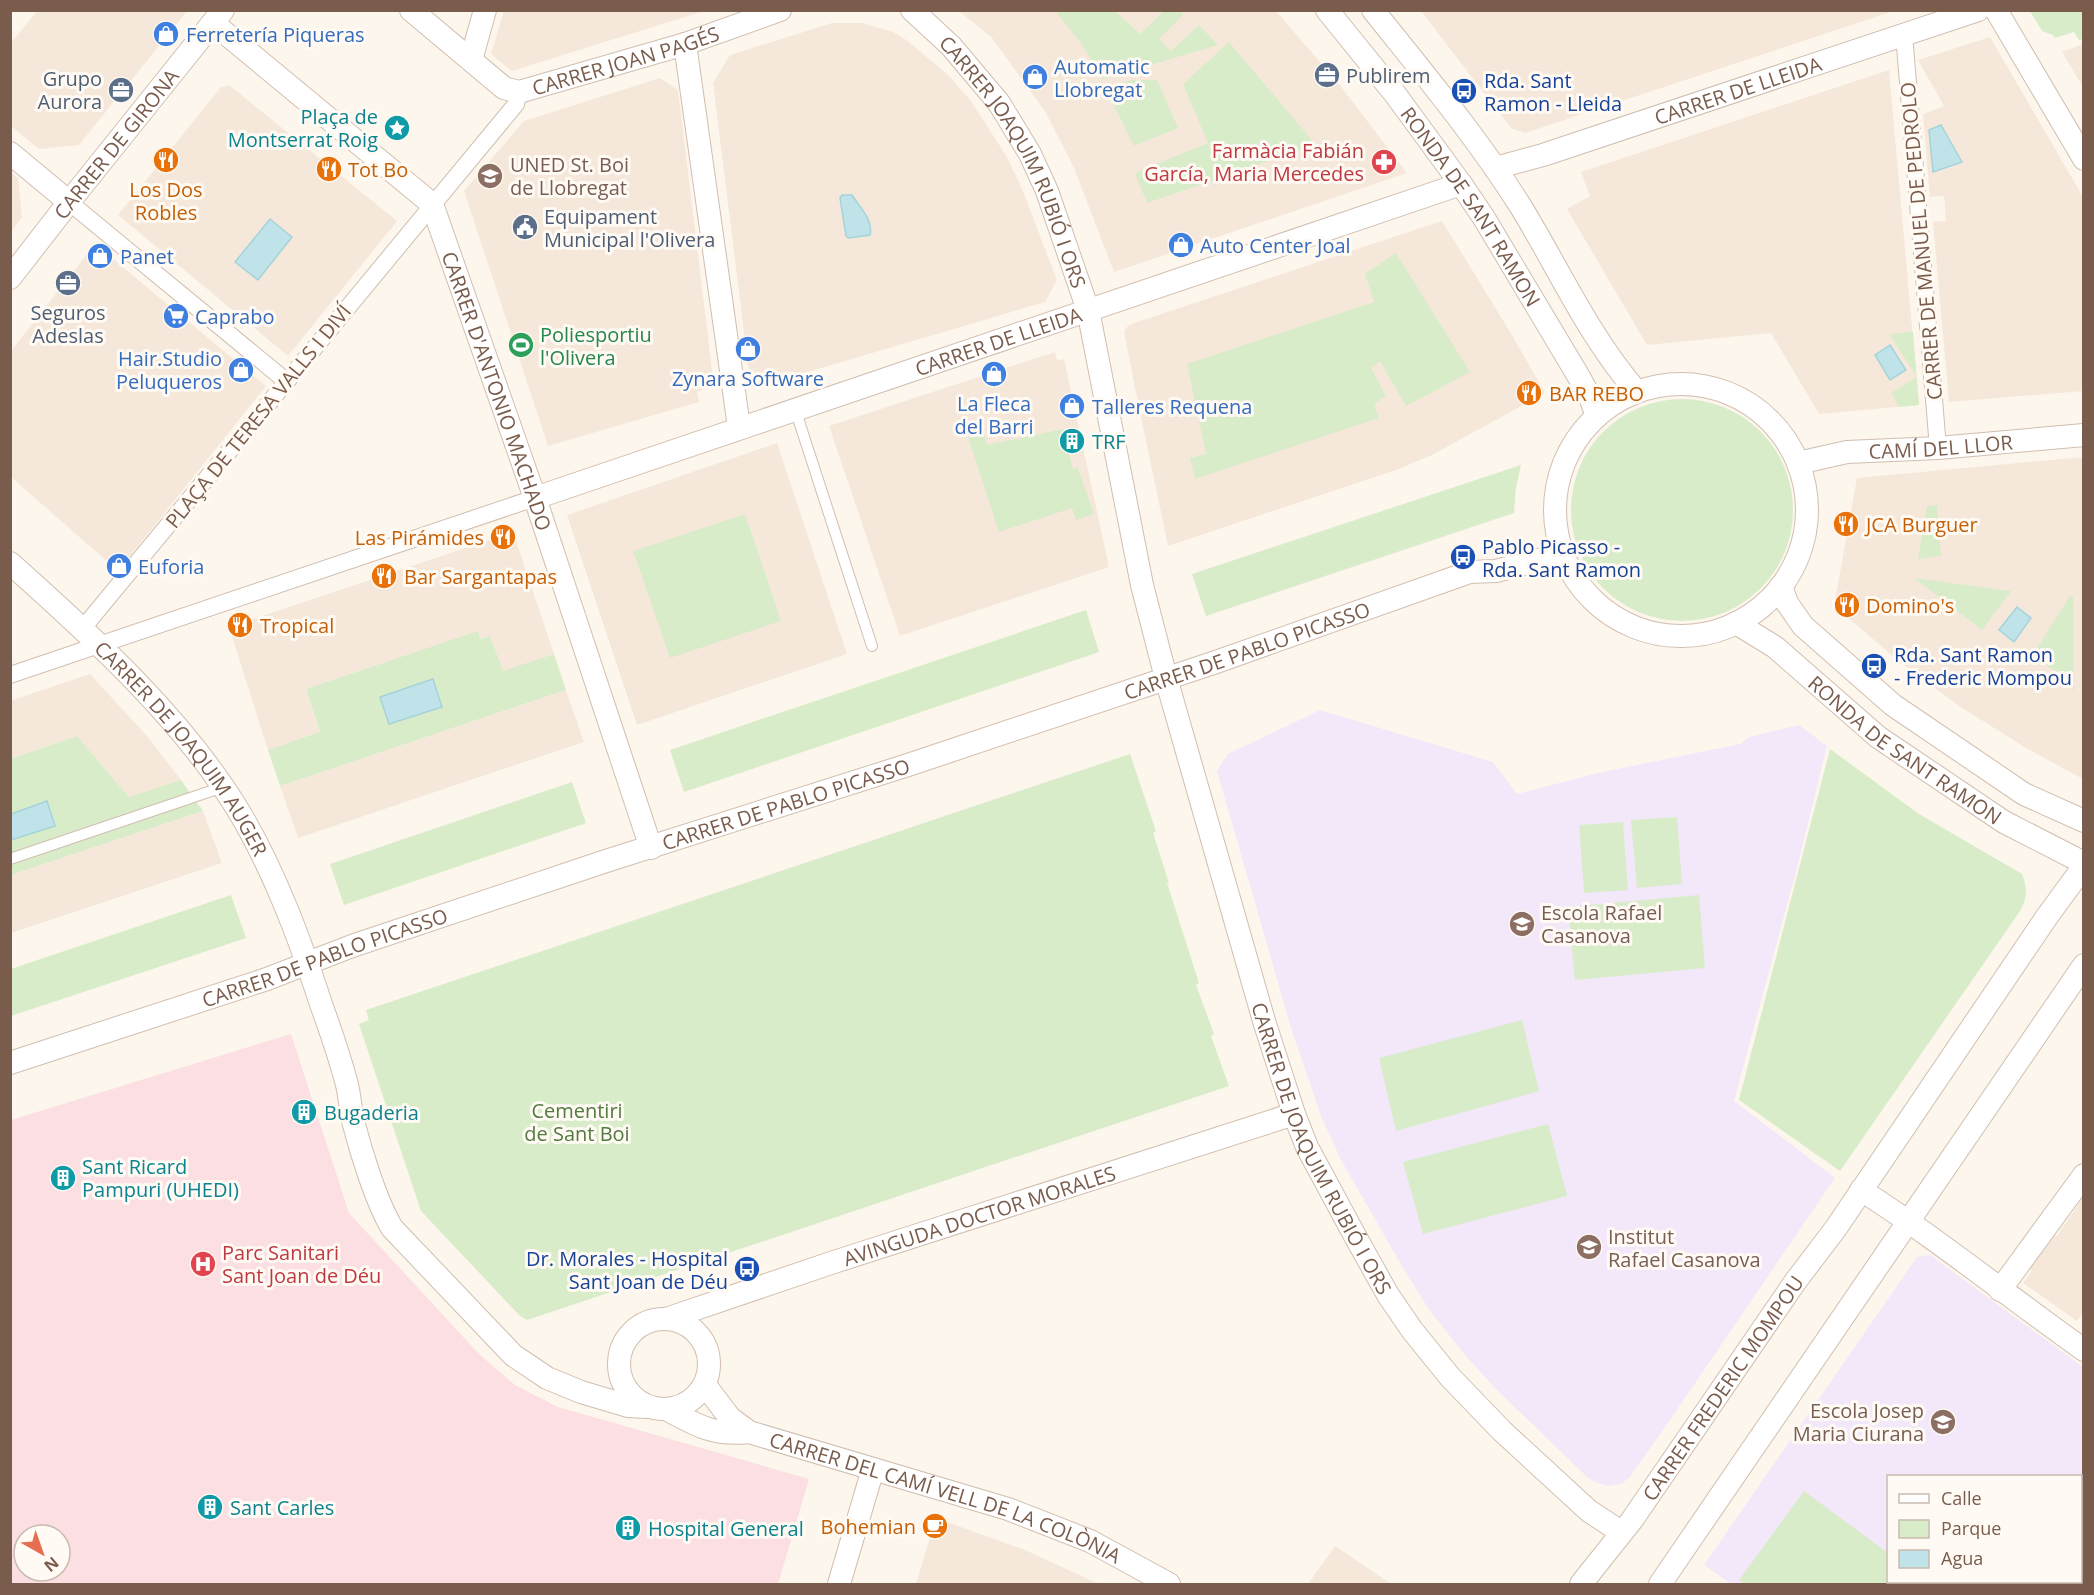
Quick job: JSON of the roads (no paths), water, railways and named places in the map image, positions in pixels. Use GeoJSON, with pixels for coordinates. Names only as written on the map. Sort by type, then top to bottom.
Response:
{"type":"FeatureCollection","features":[{"type":"Feature","properties":{"kind":"street"},"geometry":{"type":"LineString","coordinates":[[218,17],[432,204],[516,104],[512,90],[471,60],[411,10]]}},
{"type":"Feature","properties":{"kind":"street"},"geometry":{"type":"LineString","coordinates":[[471,60],[485,10]]}},
{"type":"Feature","properties":{"kind":"street","name":"CARRER JOAN PAGÉS"},"geometry":{"type":"LineString","coordinates":[[512,90],[686,44],[780,10]]}},
{"type":"Feature","properties":{"kind":"street","name":"CARRER JOAQUIM RUBIÓ I ORS"},"geometry":{"type":"LineString","coordinates":[[912,10],[951,46],[999,103],[1030,154],[1047,190],[1088,310],[1142,585],[1166,678]]}},
{"type":"Feature","properties":{"kind":"street","name":"RONDA DE SANT RAMON"},"geometry":{"type":"LineString","coordinates":[[1327,10],[1395,94],[1484,218],[1579,377],[1597,416]]}},
{"type":"Feature","properties":{"kind":"street","name":"RONDA DE SANT RAMON"},"geometry":{"type":"LineString","coordinates":[[1373,10],[1449,105],[1495,168],[1609,358],[1637,392]]}},
{"type":"Feature","properties":{"kind":"street","name":"CARRER DE LLEIDA"},"geometry":{"type":"LineString","coordinates":[[1495,168],[1544,155],[1978,10]]}},
{"type":"Feature","properties":{"kind":"street"},"geometry":{"type":"LineString","coordinates":[[1996,10],[2077,136],[2084,159]]}},
{"type":"Feature","properties":{"kind":"street","name":"CARRER DE GIRONA"},"geometry":{"type":"LineString","coordinates":[[10,278],[218,17]]}},
{"type":"Feature","properties":{"kind":"street","name":"CARRER DE MANUEL DE PEDROLO"},"geometry":{"type":"LineString","coordinates":[[1904,34],[1938,448]]}},
{"type":"Feature","properties":{"kind":"street"},"geometry":{"type":"LineString","coordinates":[[686,44],[740,427]]}},
{"type":"Feature","properties":{"kind":"street"},"geometry":{"type":"LineString","coordinates":[[10,153],[286,381]]}},
{"type":"Feature","properties":{"kind":"street","name":"CARRER DE LLEIDA"},"geometry":{"type":"LineString","coordinates":[[535,498],[1461,184]]}},
{"type":"Feature","properties":{"kind":"street","name":"PLAÇA DE TERESA VALLS I DIVÍ"},"geometry":{"type":"LineString","coordinates":[[83,628],[432,204]]}},
{"type":"Feature","properties":{"kind":"street","name":"CARRER D'ANTONIO MACHADO"},"geometry":{"type":"LineString","coordinates":[[432,204],[535,498],[651,848]]}},
{"type":"Feature","properties":{"kind":"street"},"geometry":{"type":"LineString","coordinates":[[1672,384],[1689,384],[1707,386],[1741,399],[1769,419],[1791,447],[1798,463],[1806,495],[1806,527],[1797,558],[1781,586],[1760,608],[1736,623],[1700,634],[1676,636],[1628,625],[1606,612],[1588,596],[1573,576],[1563,554],[1555,524],[1558,479],[1563,465],[1577,439],[1597,416],[1616,402],[1637,392],[1672,384]]}},
{"type":"Feature","properties":{"kind":"street","name":"CAMÍ DEL LLOR"},"geometry":{"type":"LineString","coordinates":[[1798,463],[1847,452],[1938,448],[2084,435]]}},
{"type":"Feature","properties":{"kind":"street"},"geometry":{"type":"LineString","coordinates":[[10,675],[535,498]]}},
{"type":"Feature","properties":{"kind":"street","name":"CARRER DE PABLO PICASSO"},"geometry":{"type":"LineString","coordinates":[[10,1064],[267,979],[352,946],[1166,678],[1470,572],[1497,571],[1563,554]]}},
{"type":"Feature","properties":{"kind":"street","name":"CARRER DE JOAQUIM AUGER"},"geometry":{"type":"LineString","coordinates":[[10,562],[100,645],[169,719],[223,787],[267,864],[292,920],[347,1083],[353,1120]]}},
{"type":"Feature","properties":{"kind":"street","name":"RONDA DE SANT RAMON"},"geometry":{"type":"LineString","coordinates":[[1781,586],[1787,603],[1803,626],[1893,705],[2024,794],[2084,821]]}},
{"type":"Feature","properties":{"kind":"street","name":"RONDA DE SANT RAMON"},"geometry":{"type":"LineString","coordinates":[[1736,623],[1775,647],[1878,737],[2004,822],[2084,864]]}},
{"type":"Feature","properties":{"kind":"street","name":"CARRER DE JOAQUIM RUBIÓ I ORS"},"geometry":{"type":"LineString","coordinates":[[1166,678],[1264,1021],[1294,1114],[1307,1147],[1332,1197],[1388,1295],[1412,1330],[1450,1377],[1502,1431],[1589,1511],[1621,1532]]}},
{"type":"Feature","properties":{"kind":"street","name":"CARRER FREDERIC MOMPOU"},"geometry":{"type":"LineString","coordinates":[[1581,1584],[1632,1520],[2084,864]]}},
{"type":"Feature","properties":{"kind":"street"},"geometry":{"type":"LineString","coordinates":[[1667,1582],[1908,1220],[2084,965]]}},
{"type":"Feature","properties":{"kind":"street","name":"AVINGUDA DOCTOR MORALES"},"geometry":{"type":"LineString","coordinates":[[666,1319],[834,1262],[1294,1114]]}},
{"type":"Feature","properties":{"kind":"street","name":"CARRER DEL CAMÍ VELL DE LA COLÒNIA"},"geometry":{"type":"LineString","coordinates":[[353,1120],[383,1213],[392,1227],[513,1355],[547,1377],[581,1392],[628,1406],[658,1408]]}},
{"type":"Feature","properties":{"kind":"street"},"geometry":{"type":"LineString","coordinates":[[2000,1290],[2084,1175]]}},
{"type":"Feature","properties":{"kind":"street"},"geometry":{"type":"LineString","coordinates":[[1861,1190],[1908,1220],[2084,1350]]}},
{"type":"Feature","properties":{"kind":"street"},"geometry":{"type":"LineString","coordinates":[[658,1408],[686,1404],[705,1385],[709,1370],[708,1355],[703,1341],[681,1322],[666,1319]]}},
{"type":"Feature","properties":{"kind":"street","name":"CARRER DEL CAMÍ VELL DE LA COLÒNIA"},"geometry":{"type":"LineString","coordinates":[[666,1319],[639,1326],[628,1336],[619,1362],[620,1376],[626,1389],[635,1399],[704,1428],[729,1434],[749,1432]]}},
{"type":"Feature","properties":{"kind":"street","name":"CARRER DEL CAMÍ VELL DE LA COLÒNIA"},"geometry":{"type":"LineString","coordinates":[[705,1385],[730,1418],[749,1432],[1018,1513],[1090,1541],[1169,1584]]}},
{"type":"Feature","properties":{"kind":"street"},"geometry":{"type":"LineString","coordinates":[[839,1584],[873,1469]]}},
{"type":"Feature","properties":{"kind":"lane"},"geometry":{"type":"LineString","coordinates":[[795,409],[872,646]]}},
{"type":"Feature","properties":{"kind":"lane"},"geometry":{"type":"LineString","coordinates":[[10,858],[223,787]]}},
{"type":"Feature","properties":{"kind":"water"},"geometry":{"type":"Polygon","coordinates":[[[1941,125],[1962,162],[1933,172],[1929,130],[1941,125]]]}},
{"type":"Feature","properties":{"kind":"water"},"geometry":{"type":"Polygon","coordinates":[[[842,195],[852,195],[862,209],[870,224],[870,235],[849,238],[846,236],[840,198],[842,195]]]}},
{"type":"Feature","properties":{"kind":"water"},"geometry":{"type":"Polygon","coordinates":[[[270,219],[292,237],[258,280],[235,262],[270,219]]]}},
{"type":"Feature","properties":{"kind":"water"},"geometry":{"type":"Polygon","coordinates":[[[1890,345],[1906,370],[1890,380],[1875,355],[1890,345]]]}},
{"type":"Feature","properties":{"kind":"water"},"geometry":{"type":"Polygon","coordinates":[[[2017,607],[2031,618],[2014,642],[1999,630],[2017,607]]]}},
{"type":"Feature","properties":{"kind":"water"},"geometry":{"type":"Polygon","coordinates":[[[433,679],[442,707],[389,724],[380,697],[433,679]]]}},
{"type":"Feature","properties":{"kind":"water"},"geometry":{"type":"Polygon","coordinates":[[[47,801],[55,826],[11,840],[11,814],[47,801]]]}},
{"type":"Feature","properties":{"kind":"place","name":"Ferretería Piqueras"},"geometry":{"type":"Point","coordinates":[166,34]}},
{"type":"Feature","properties":{"kind":"place","name":"Publirem"},"geometry":{"type":"Point","coordinates":[1327,75]}},
{"type":"Feature","properties":{"kind":"place","name":"Automatic Llobregat"},"geometry":{"type":"Point","coordinates":[1035,77]}},
{"type":"Feature","properties":{"kind":"place","name":"Grupo Aurora"},"geometry":{"type":"Point","coordinates":[121,90]}},
{"type":"Feature","properties":{"kind":"place","name":"Rda. Sant Ramon - Lleida"},"geometry":{"type":"Point","coordinates":[1464,91]}},
{"type":"Feature","properties":{"kind":"place","name":"Plaça de Montserrat Roig"},"geometry":{"type":"Point","coordinates":[397,128]}},
{"type":"Feature","properties":{"kind":"place","name":"Los Dos Robles"},"geometry":{"type":"Point","coordinates":[166,160]}},
{"type":"Feature","properties":{"kind":"place","name":"Farmàcia Fabián García, Maria Mercedes"},"geometry":{"type":"Point","coordinates":[1384,162]}},
{"type":"Feature","properties":{"kind":"place","name":"Tot Bo"},"geometry":{"type":"Point","coordinates":[329,169]}},
{"type":"Feature","properties":{"kind":"place","name":"UNED St. Boi de Llobregat"},"geometry":{"type":"Point","coordinates":[490,176]}},
{"type":"Feature","properties":{"kind":"place","name":"Equipament Municipal l'Olivera"},"geometry":{"type":"Point","coordinates":[525,227]}},
{"type":"Feature","properties":{"kind":"place","name":"Auto Center Joal"},"geometry":{"type":"Point","coordinates":[1181,245]}},
{"type":"Feature","properties":{"kind":"place","name":"Panet"},"geometry":{"type":"Point","coordinates":[100,256]}},
{"type":"Feature","properties":{"kind":"place","name":"Seguros Adeslas"},"geometry":{"type":"Point","coordinates":[68,283]}},
{"type":"Feature","properties":{"kind":"place","name":"Caprabo"},"geometry":{"type":"Point","coordinates":[176,316]}},
{"type":"Feature","properties":{"kind":"place","name":"Poliesportiu l'Olivera"},"geometry":{"type":"Point","coordinates":[521,345]}},
{"type":"Feature","properties":{"kind":"place","name":"Zynara Software"},"geometry":{"type":"Point","coordinates":[748,349]}},
{"type":"Feature","properties":{"kind":"place","name":"Hair.Studio Peluqueros"},"geometry":{"type":"Point","coordinates":[241,370]}},
{"type":"Feature","properties":{"kind":"place","name":"La Fleca del Barri"},"geometry":{"type":"Point","coordinates":[994,374]}},
{"type":"Feature","properties":{"kind":"place","name":"BAR REBO"},"geometry":{"type":"Point","coordinates":[1529,393]}},
{"type":"Feature","properties":{"kind":"place","name":"Talleres Requena"},"geometry":{"type":"Point","coordinates":[1072,406]}},
{"type":"Feature","properties":{"kind":"place","name":"TRF"},"geometry":{"type":"Point","coordinates":[1072,441]}},
{"type":"Feature","properties":{"kind":"place","name":"JCA Burguer"},"geometry":{"type":"Point","coordinates":[1846,524]}},
{"type":"Feature","properties":{"kind":"place","name":"Las Pirámides"},"geometry":{"type":"Point","coordinates":[503,537]}},
{"type":"Feature","properties":{"kind":"place","name":"Pablo Picasso - Rda. Sant Ramon"},"geometry":{"type":"Point","coordinates":[1463,557]}},
{"type":"Feature","properties":{"kind":"place","name":"Euforia"},"geometry":{"type":"Point","coordinates":[119,566]}},
{"type":"Feature","properties":{"kind":"place","name":"Bar Sargantapas"},"geometry":{"type":"Point","coordinates":[384,576]}},
{"type":"Feature","properties":{"kind":"place","name":"Domino's"},"geometry":{"type":"Point","coordinates":[1847,605]}},
{"type":"Feature","properties":{"kind":"place","name":"Tropical"},"geometry":{"type":"Point","coordinates":[240,625]}},
{"type":"Feature","properties":{"kind":"place","name":"Rda. Sant Ramon - Frederic Mompou"},"geometry":{"type":"Point","coordinates":[1874,666]}},
{"type":"Feature","properties":{"kind":"place","name":"Escola Rafael Casanova"},"geometry":{"type":"Point","coordinates":[1522,924]}},
{"type":"Feature","properties":{"kind":"place","name":"Bugaderia"},"geometry":{"type":"Point","coordinates":[304,1112]}},
{"type":"Feature","properties":{"kind":"place","name":"Sant Ricard Pampuri (UHEDI)"},"geometry":{"type":"Point","coordinates":[63,1178]}},
{"type":"Feature","properties":{"kind":"place","name":"Institut Rafael Casanova"},"geometry":{"type":"Point","coordinates":[1589,1247]}},
{"type":"Feature","properties":{"kind":"place","name":"Parc Sanitari Sant Joan de Déu"},"geometry":{"type":"Point","coordinates":[203,1264]}},
{"type":"Feature","properties":{"kind":"place","name":"Dr. Morales - Hospital Sant Joan de Déu"},"geometry":{"type":"Point","coordinates":[747,1269]}},
{"type":"Feature","properties":{"kind":"place","name":"Escola Josep Maria Ciurana"},"geometry":{"type":"Point","coordinates":[1943,1422]}},
{"type":"Feature","properties":{"kind":"place","name":"Sant Carles"},"geometry":{"type":"Point","coordinates":[210,1507]}},
{"type":"Feature","properties":{"kind":"place","name":"Bohemian"},"geometry":{"type":"Point","coordinates":[935,1526]}},
{"type":"Feature","properties":{"kind":"place","name":"Hospital General"},"geometry":{"type":"Point","coordinates":[628,1528]}},
{"type":"Feature","properties":{"kind":"park label","name":"Cementiri de Sant Boi"},"geometry":{"type":"Point","coordinates":[577,1122]}}]}
